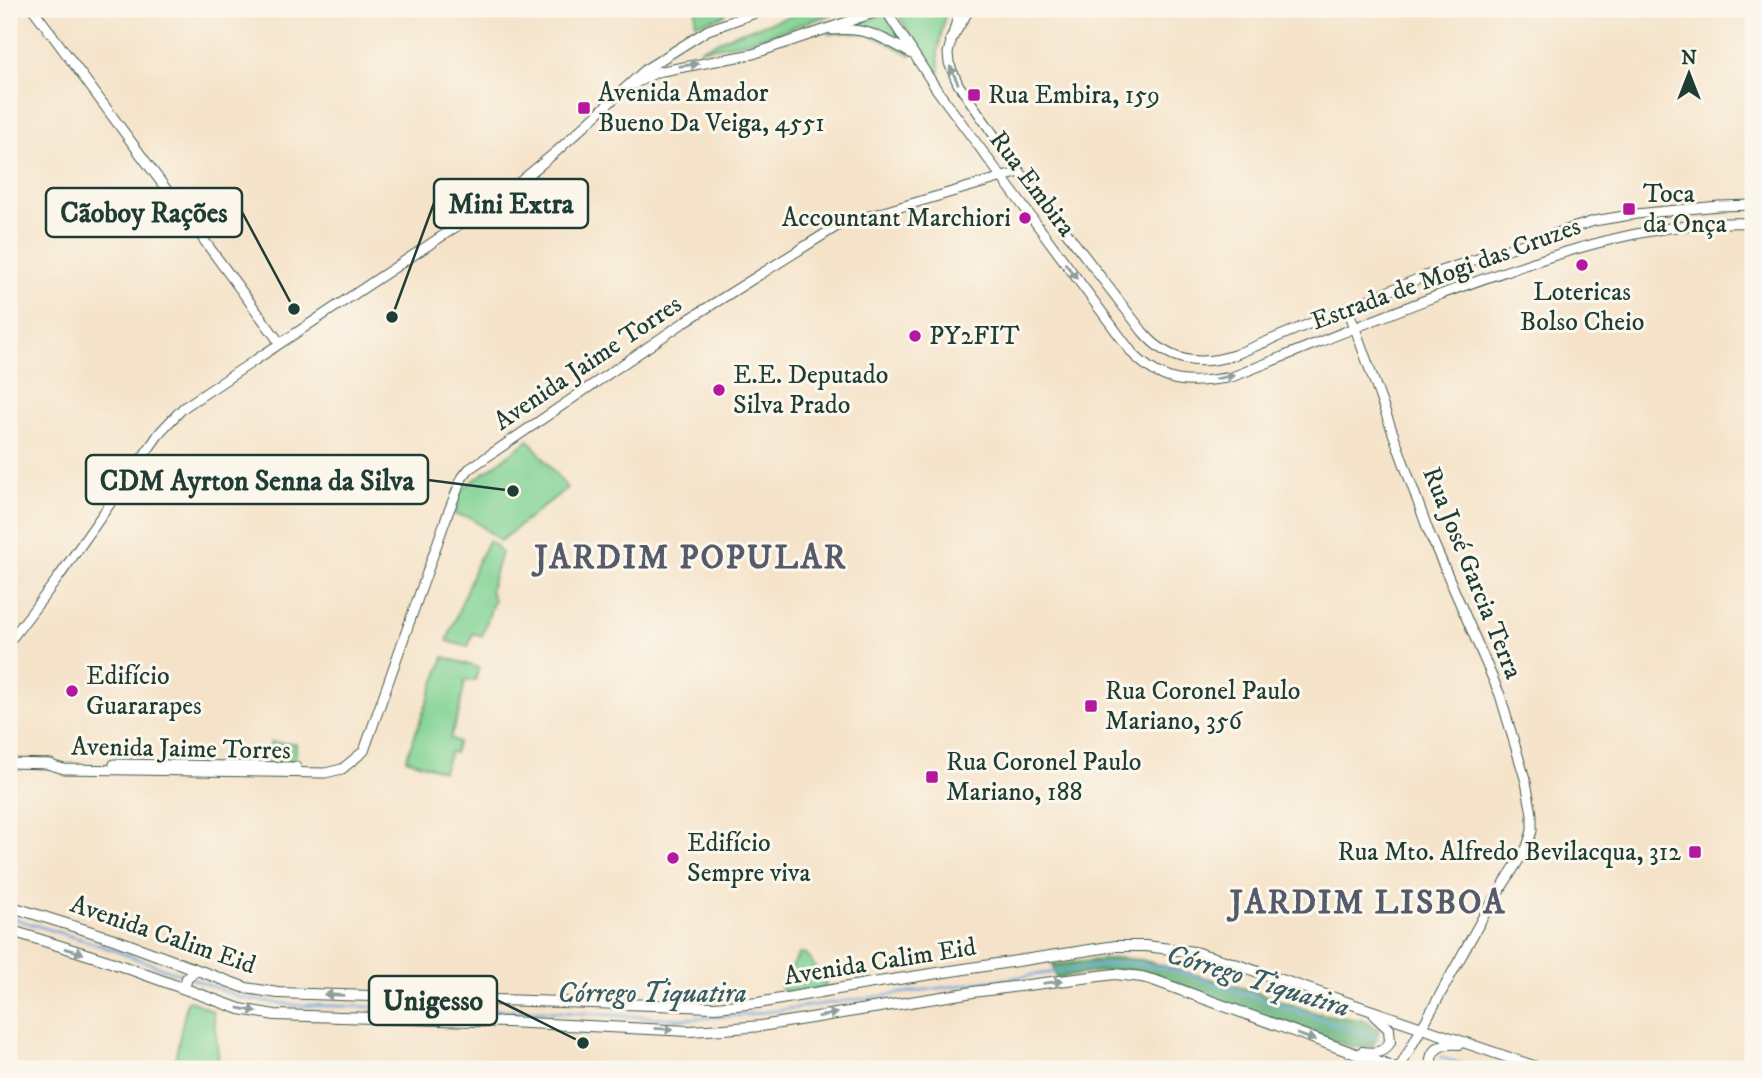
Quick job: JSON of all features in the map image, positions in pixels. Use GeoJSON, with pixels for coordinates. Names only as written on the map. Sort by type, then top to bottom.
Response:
{"type":"FeatureCollection","features":[{"type":"Feature","properties":{"kind":"main road"},"geometry":{"type":"LineString","coordinates":[[33,9],[280,343]]}},
{"type":"Feature","properties":{"kind":"main road"},"geometry":{"type":"LineString","coordinates":[[9,642],[58,578],[169,421],[199,397],[504,195],[646,69],[708,30],[765,9]]}},
{"type":"Feature","properties":{"kind":"main road"},"geometry":{"type":"LineString","coordinates":[[625,89],[657,72],[753,54],[886,9]]}},
{"type":"Feature","properties":{"kind":"main road","name":"Rua Embira"},"geometry":{"type":"LineString","coordinates":[[886,9],[914,55],[1000,177],[1133,354],[1158,375]]}},
{"type":"Feature","properties":{"kind":"main road","name":"Rua Embira"},"geometry":{"type":"LineString","coordinates":[[960,9],[948,53],[958,85],[1020,172],[1143,332],[1169,355]]}},
{"type":"Feature","properties":{"kind":"main road"},"geometry":{"type":"LineString","coordinates":[[951,39],[969,9]]}},
{"type":"Feature","properties":{"kind":"main road"},"geometry":{"type":"LineString","coordinates":[[818,31],[862,30],[914,55]]}},
{"type":"Feature","properties":{"kind":"main road","name":"Avenida Jaime Torres"},"geometry":{"type":"LineString","coordinates":[[9,763],[78,769],[317,773],[342,769],[364,751],[447,513],[462,478],[469,469],[686,321],[839,225],[1020,172]]}},
{"type":"Feature","properties":{"kind":"main road","name":"Estrada de Mogi das Cruzes"},"geometry":{"type":"LineString","coordinates":[[1169,355],[1186,360],[1217,360],[1425,276],[1594,221],[1636,214],[1753,205]]}},
{"type":"Feature","properties":{"kind":"main road","name":"Estrada de Mogi das Cruzes"},"geometry":{"type":"LineString","coordinates":[[1158,375],[1191,382],[1232,377],[1478,279],[1601,241],[1704,224],[1753,223]]}},
{"type":"Feature","properties":{"kind":"main road","name":"Rua José Garcia Terra"},"geometry":{"type":"LineString","coordinates":[[1348,309],[1427,530],[1500,695],[1526,782],[1532,814],[1530,839],[1483,916],[1398,1069]]}},
{"type":"Feature","properties":{"kind":"main road","name":"Avenida Calim Eid"},"geometry":{"type":"LineString","coordinates":[[9,906],[111,938],[240,1009],[275,1015],[689,1031],[761,1026],[922,999],[1115,974],[1156,981],[1398,1069]]}},
{"type":"Feature","properties":{"kind":"main road","name":"Avenida Calim Eid"},"geometry":{"type":"LineString","coordinates":[[9,930],[189,979],[278,993],[715,1007],[758,1003],[1104,948],[1146,946],[1194,952],[1542,1069]]}},
{"type":"Feature","properties":{"kind":"main road"},"geometry":{"type":"LineString","coordinates":[[1338,1048],[1372,1054],[1381,1052],[1389,1045],[1391,1037],[1387,1026],[1363,1008]]}},
{"type":"Feature","properties":{"kind":"main road"},"geometry":{"type":"LineString","coordinates":[[1432,1069],[1431,1055],[1441,1045],[1450,1043],[1480,1047]]}},
{"type":"Feature","properties":{"kind":"green space"},"geometry":{"type":"Polygon","coordinates":[[[696,9],[727,9],[724,16],[695,24],[696,9]]]}},
{"type":"Feature","properties":{"kind":"green space"},"geometry":{"type":"Polygon","coordinates":[[[814,9],[848,9],[746,42],[699,50],[737,33],[814,9]]]}},
{"type":"Feature","properties":{"kind":"green space"},"geometry":{"type":"Polygon","coordinates":[[[921,9],[946,9],[938,52],[940,73],[935,76],[899,16],[921,9]]]}},
{"type":"Feature","properties":{"kind":"green space"},"geometry":{"type":"Polygon","coordinates":[[[885,14],[912,56],[872,35],[853,32],[827,34],[885,14]]]}},
{"type":"Feature","properties":{"kind":"green space"},"geometry":{"type":"Polygon","coordinates":[[[529,440],[567,488],[500,541],[471,518],[455,515],[462,489],[529,440]]]}},
{"type":"Feature","properties":{"kind":"green space"},"geometry":{"type":"Polygon","coordinates":[[[488,541],[501,553],[490,590],[494,600],[482,636],[473,633],[468,647],[447,641],[476,565],[488,541]]]}},
{"type":"Feature","properties":{"kind":"green space"},"geometry":{"type":"Polygon","coordinates":[[[444,657],[479,668],[475,681],[465,680],[459,712],[450,738],[458,742],[454,753],[450,752],[443,771],[406,759],[444,657]]]}},
{"type":"Feature","properties":{"kind":"green space"},"geometry":{"type":"Polygon","coordinates":[[[271,742],[296,744],[296,762],[264,762],[271,742]]]}},
{"type":"Feature","properties":{"kind":"green space"},"geometry":{"type":"Polygon","coordinates":[[[800,953],[806,954],[826,983],[825,987],[783,992],[780,986],[800,953]]]}},
{"type":"Feature","properties":{"kind":"green space"},"geometry":{"type":"Polygon","coordinates":[[[1118,958],[1142,960],[1250,990],[1316,1013],[1367,1021],[1379,1030],[1373,1046],[1361,1048],[1248,1014],[1156,974],[1130,970],[1102,971],[1056,978],[1053,965],[1118,958]]]}},
{"type":"Feature","properties":{"kind":"green space"},"geometry":{"type":"Polygon","coordinates":[[[189,1000],[213,1011],[220,1069],[173,1069],[189,1000]]]}},
{"type":"Feature","properties":{"kind":"waterway","name":"Córrego Tiquatira"},"geometry":{"type":"LineString","coordinates":[[9,917],[185,976]]}},
{"type":"Feature","properties":{"kind":"waterway","name":"Córrego Tiquatira"},"geometry":{"type":"LineString","coordinates":[[191,978],[242,998],[294,1005],[543,1011],[683,1019],[744,1015],[1121,963],[1145,964],[1183,973],[1379,1039]]}},
{"type":"Feature","properties":{"kind":"waterway","name":"Córrego Tiquatira"},"geometry":{"type":"LineString","coordinates":[[1440,1057],[1479,1069]]}},
{"type":"Feature","properties":{"kind":"place","name":"Rua Embira, 159"},"geometry":{"type":"Point","coordinates":[974,95]}},
{"type":"Feature","properties":{"kind":"place","name":"Avenida Amador Bueno Da Veiga, 4551"},"geometry":{"type":"Point","coordinates":[584,108]}},
{"type":"Feature","properties":{"kind":"place","name":"Toca da Onça"},"geometry":{"type":"Point","coordinates":[1629,209]}},
{"type":"Feature","properties":{"kind":"place","name":"Accountant Marchiori"},"geometry":{"type":"Point","coordinates":[1025,218]}},
{"type":"Feature","properties":{"kind":"place","name":"Lotericas Bolso Cheio"},"geometry":{"type":"Point","coordinates":[1582,265]}},
{"type":"Feature","properties":{"kind":"place","name":"Cãoboy Rações"},"geometry":{"type":"Point","coordinates":[294,309]}},
{"type":"Feature","properties":{"kind":"place","name":"Mini Extra"},"geometry":{"type":"Point","coordinates":[392,317]}},
{"type":"Feature","properties":{"kind":"place","name":"PY2FIT"},"geometry":{"type":"Point","coordinates":[915,336]}},
{"type":"Feature","properties":{"kind":"place","name":"E.E. Deputado Silva Prado"},"geometry":{"type":"Point","coordinates":[719,390]}},
{"type":"Feature","properties":{"kind":"place","name":"CDM Ayrton Senna da Silva"},"geometry":{"type":"Point","coordinates":[513,491]}},
{"type":"Feature","properties":{"kind":"place","name":"Edifício Guararapes"},"geometry":{"type":"Point","coordinates":[72,691]}},
{"type":"Feature","properties":{"kind":"place","name":"Rua Coronel Paulo Mariano, 356"},"geometry":{"type":"Point","coordinates":[1091,706]}},
{"type":"Feature","properties":{"kind":"place","name":"Rua Coronel Paulo Mariano, 188"},"geometry":{"type":"Point","coordinates":[932,777]}},
{"type":"Feature","properties":{"kind":"place","name":"Rua Mto. Alfredo Bevilacqua, 312"},"geometry":{"type":"Point","coordinates":[1695,852]}},
{"type":"Feature","properties":{"kind":"place","name":"Edifício Sempre viva"},"geometry":{"type":"Point","coordinates":[673,858]}},
{"type":"Feature","properties":{"kind":"place","name":"Unigesso"},"geometry":{"type":"Point","coordinates":[583,1043]}},
{"type":"Feature","properties":{"kind":"district","name":"JARDIM POPULAR"},"geometry":{"type":"Point","coordinates":[691,558]}},
{"type":"Feature","properties":{"kind":"district","name":"JARDIM LISBOA"},"geometry":{"type":"Point","coordinates":[1368,903]}}]}
